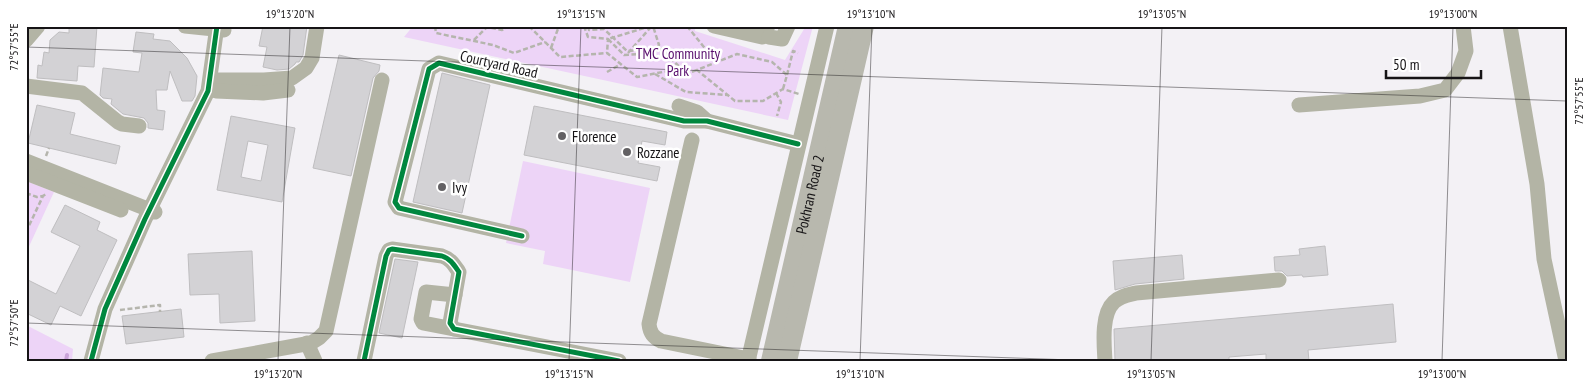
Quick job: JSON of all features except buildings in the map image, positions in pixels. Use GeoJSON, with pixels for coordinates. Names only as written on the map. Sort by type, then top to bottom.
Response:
{"type":"FeatureCollection","features":[{"type":"Feature","properties":{"kind":"main road","name":"Pokhran Road 2"},"geometry":{"type":"LineString","coordinates":[[770,361],[848,26]]}},
{"type":"Feature","properties":{"kind":"main road","name":"Pokhran Road 2"},"geometry":{"type":"LineString","coordinates":[[786,361],[864,26]]}},
{"type":"Feature","properties":{"kind":"street"},"geometry":{"type":"LineString","coordinates":[[26,40],[38,26]]}},
{"type":"Feature","properties":{"kind":"street"},"geometry":{"type":"LineString","coordinates":[[185,26],[221,28]]}},
{"type":"Feature","properties":{"kind":"street"},"geometry":{"type":"LineString","coordinates":[[217,85],[292,78],[306,68],[312,58],[317,26]]}},
{"type":"Feature","properties":{"kind":"street"},"geometry":{"type":"LineString","coordinates":[[714,26],[762,37],[769,32],[782,39],[788,26]]}},
{"type":"Feature","properties":{"kind":"street"},"geometry":{"type":"LineString","coordinates":[[692,140],[649,324],[650,332],[655,338],[662,341],[748,360],[827,26]]}},
{"type":"Feature","properties":{"kind":"street"},"geometry":{"type":"LineString","coordinates":[[1298,106],[1420,96],[1445,90],[1458,73],[1466,51],[1463,26]]}},
{"type":"Feature","properties":{"kind":"street"},"geometry":{"type":"LineString","coordinates":[[1510,26],[1537,184],[1544,259],[1566,361]]}},
{"type":"Feature","properties":{"kind":"street"},"geometry":{"type":"LineString","coordinates":[[150,215],[217,85],[221,28]]}},
{"type":"Feature","properties":{"kind":"street"},"geometry":{"type":"LineString","coordinates":[[91,361],[108,310],[208,91],[221,28]]}},
{"type":"Feature","properties":{"kind":"street","name":"Courtyard Road"},"geometry":{"type":"LineString","coordinates":[[522,236],[399,208],[395,202],[429,68],[438,63],[684,121],[707,121],[798,144]]}},
{"type":"Feature","properties":{"kind":"street"},"geometry":{"type":"LineString","coordinates":[[212,361],[307,343],[319,338],[326,331],[382,80]]}},
{"type":"Feature","properties":{"kind":"street"},"geometry":{"type":"LineString","coordinates":[[217,85],[263,93],[288,90]]}},
{"type":"Feature","properties":{"kind":"street"},"geometry":{"type":"LineString","coordinates":[[26,86],[82,93],[118,122],[139,126]]}},
{"type":"Feature","properties":{"kind":"street"},"geometry":{"type":"LineString","coordinates":[[679,106],[697,112],[707,121]]}},
{"type":"Feature","properties":{"kind":"street"},"geometry":{"type":"LineString","coordinates":[[26,161],[35,172],[150,215]]}},
{"type":"Feature","properties":{"kind":"street"},"geometry":{"type":"LineString","coordinates":[[364,361],[386,256],[389,250],[448,258],[459,272],[450,323],[454,329]]}},
{"type":"Feature","properties":{"kind":"street"},"geometry":{"type":"LineString","coordinates":[[1105,361],[1104,333],[1107,314],[1113,303],[1123,296],[1136,293],[1279,280]]}},
{"type":"Feature","properties":{"kind":"street"},"geometry":{"type":"LineString","coordinates":[[454,295],[426,292],[421,319],[423,323],[589,358],[619,361]]}},
{"type":"Feature","properties":{"kind":"street"},"geometry":{"type":"LineString","coordinates":[[307,343],[315,361]]}},
{"type":"Feature","properties":{"kind":"path"},"geometry":{"type":"LineString","coordinates":[[434,26],[436,33],[493,45],[514,53],[545,42]]}},
{"type":"Feature","properties":{"kind":"path"},"geometry":{"type":"LineString","coordinates":[[474,41],[487,27],[502,30],[509,26]]}},
{"type":"Feature","properties":{"kind":"path"},"geometry":{"type":"LineString","coordinates":[[529,26],[560,57],[608,53],[637,77],[668,71],[678,78],[737,54],[772,62],[786,76]]}},
{"type":"Feature","properties":{"kind":"path"},"geometry":{"type":"LineString","coordinates":[[551,48],[559,26]]}},
{"type":"Feature","properties":{"kind":"path"},"geometry":{"type":"LineString","coordinates":[[586,26],[588,37],[608,39],[652,26]]}},
{"type":"Feature","properties":{"kind":"path"},"geometry":{"type":"LineString","coordinates":[[586,26],[589,30],[604,29],[627,51],[661,49],[687,74]]}},
{"type":"Feature","properties":{"kind":"path"},"geometry":{"type":"LineString","coordinates":[[608,39],[624,55],[654,53],[659,45],[652,26]]}},
{"type":"Feature","properties":{"kind":"path"},"geometry":{"type":"LineString","coordinates":[[628,54],[652,26]]}},
{"type":"Feature","properties":{"kind":"path"},"geometry":{"type":"LineString","coordinates":[[687,26],[717,62]]}},
{"type":"Feature","properties":{"kind":"path"},"geometry":{"type":"LineString","coordinates":[[608,39],[608,53]]}},
{"type":"Feature","properties":{"kind":"path"},"geometry":{"type":"LineString","coordinates":[[783,89],[793,51],[798,53]]}},
{"type":"Feature","properties":{"kind":"path"},"geometry":{"type":"LineString","coordinates":[[607,72],[621,64]]}},
{"type":"Feature","properties":{"kind":"path"},"geometry":{"type":"LineString","coordinates":[[697,70],[735,101],[763,101],[783,89],[810,97]]}},
{"type":"Feature","properties":{"kind":"path"},"geometry":{"type":"LineString","coordinates":[[654,73],[686,92],[728,95]]}},
{"type":"Feature","properties":{"kind":"path"},"geometry":{"type":"LineString","coordinates":[[776,93],[781,102],[777,116]]}},
{"type":"Feature","properties":{"kind":"path"},"geometry":{"type":"LineString","coordinates":[[26,193],[37,197],[43,196],[26,232]]}},
{"type":"Feature","properties":{"kind":"path"},"geometry":{"type":"LineString","coordinates":[[108,310],[160,305],[160,312]]}},
{"type":"Feature","properties":{"kind":"green space","name":"TMC Community Park"},"geometry":{"type":"Polygon","coordinates":[[[413,26],[695,26],[695,31],[785,60],[806,26],[813,26],[788,120],[404,37],[413,26]]]}},
{"type":"Feature","properties":{"kind":"green space"},"geometry":{"type":"Polygon","coordinates":[[[523,161],[650,188],[630,282],[543,264],[545,251],[506,243],[523,161]]]}},
{"type":"Feature","properties":{"kind":"green space"},"geometry":{"type":"Polygon","coordinates":[[[26,181],[54,192],[26,253],[26,181]]]}},
{"type":"Feature","properties":{"kind":"green space"},"geometry":{"type":"Polygon","coordinates":[[[26,325],[73,349],[72,361],[26,361],[26,325]]]}},
{"type":"Feature","properties":{"kind":"waterway"},"geometry":{"type":"LineString","coordinates":[[66,361],[67,355]]}},
{"type":"Feature","properties":{"kind":"cycle path"},"geometry":{"type":"LineString","coordinates":[[91,361],[105,309],[145,219],[208,91],[217,26]]}},
{"type":"Feature","properties":{"kind":"cycle path"},"geometry":{"type":"LineString","coordinates":[[522,236],[399,208],[395,202],[429,69],[439,63],[684,121],[707,121],[798,144]]}},
{"type":"Feature","properties":{"kind":"cycle path"},"geometry":{"type":"LineString","coordinates":[[364,361],[386,256],[389,250],[392,249],[442,256],[454,265],[459,272],[450,323],[454,329],[619,361]]}},
{"type":"Feature","properties":{"kind":"place","name":"Florence"},"geometry":{"type":"Point","coordinates":[562,136]}},
{"type":"Feature","properties":{"kind":"place","name":"Rozzane"},"geometry":{"type":"Point","coordinates":[627,152]}},
{"type":"Feature","properties":{"kind":"place","name":"Ivy"},"geometry":{"type":"Point","coordinates":[442,187]}}]}
